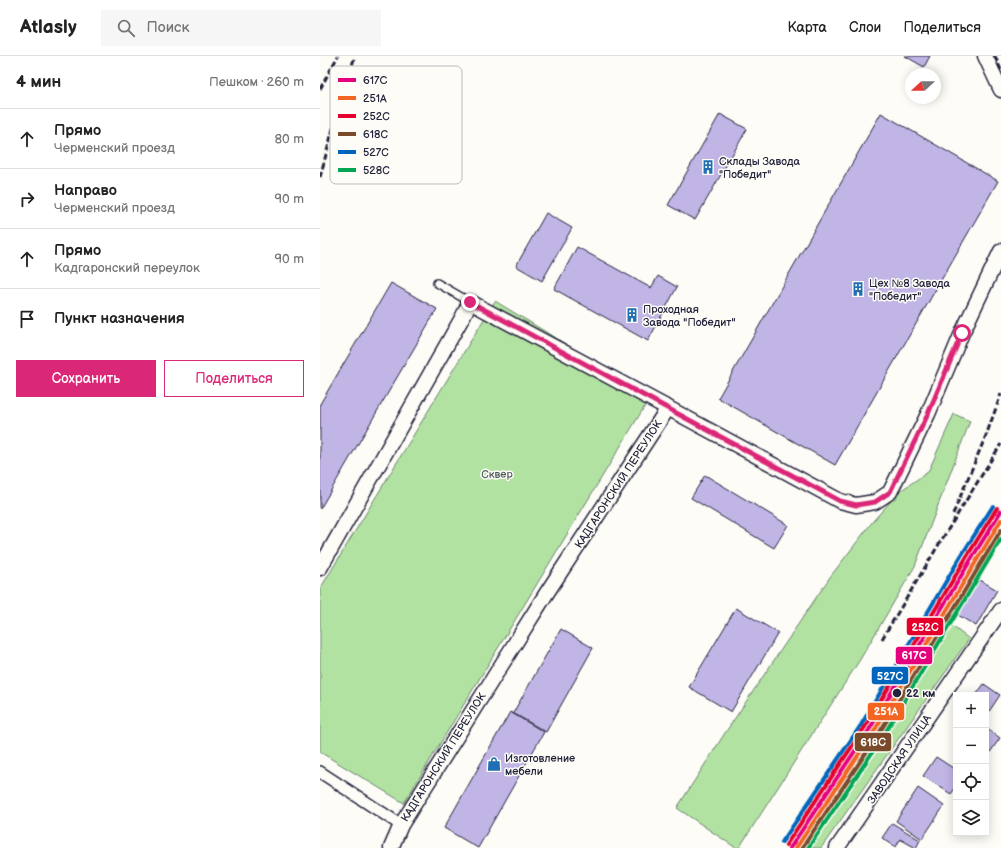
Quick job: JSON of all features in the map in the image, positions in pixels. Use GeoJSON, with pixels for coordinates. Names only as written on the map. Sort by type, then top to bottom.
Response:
{"type":"FeatureCollection","features":[{"type":"Feature","properties":{"kind":"street"},"geometry":{"type":"LineString","coordinates":[[985,56],[1001,90]]}},
{"type":"Feature","properties":{"kind":"street"},"geometry":{"type":"LineString","coordinates":[[668,408],[840,501],[856,505],[875,502],[890,492],[928,414],[962,333],[1001,251]]}},
{"type":"Feature","properties":{"kind":"street"},"geometry":{"type":"LineString","coordinates":[[320,568],[470,302]]}},
{"type":"Feature","properties":{"kind":"street","name":"КАДГАРОНСКИЙ ПЕРЕУЛОК"},"geometry":{"type":"LineString","coordinates":[[391,848],[401,825],[546,594],[668,408],[470,302]]}},
{"type":"Feature","properties":{"kind":"street","name":"ЗАВОДСКАЯ УЛИЦА"},"geometry":{"type":"LineString","coordinates":[[837,848],[1001,610]]}},
{"type":"Feature","properties":{"kind":"street"},"geometry":{"type":"LineString","coordinates":[[320,772],[401,825]]}},
{"type":"Feature","properties":{"kind":"lane"},"geometry":{"type":"LineString","coordinates":[[437,283],[470,302]]}},
{"type":"Feature","properties":{"kind":"green space","name":"Сквер"},"geometry":{"type":"Polygon","coordinates":[[[495,301],[651,396],[404,803],[320,752],[320,589],[495,301]]]}},
{"type":"Feature","properties":{"kind":"green space"},"geometry":{"type":"Polygon","coordinates":[[[954,414],[970,421],[915,566],[861,658],[739,848],[736,848],[677,808],[725,733],[830,577],[873,521],[900,491],[928,472],[954,414]]]}},
{"type":"Feature","properties":{"kind":"green space"},"geometry":{"type":"Polygon","coordinates":[[[944,620],[969,639],[821,848],[794,848],[944,620]]]}},
{"type":"Feature","properties":{"kind":"building"},"geometry":{"type":"Polygon","coordinates":[[[905,56],[930,56],[924,67],[905,56]]]}},
{"type":"Feature","properties":{"kind":"building","name":"Цех №8 Завода \"Победит\""},"geometry":{"type":"Polygon","coordinates":[[[881,113],[998,181],[835,465],[718,398],[881,113]]]}},
{"type":"Feature","properties":{"kind":"building","name":"Склады Завода \"Победит\""},"geometry":{"type":"Polygon","coordinates":[[[720,114],[747,129],[695,220],[668,205],[720,114]]]}},
{"type":"Feature","properties":{"kind":"building"},"geometry":{"type":"Polygon","coordinates":[[[546,213],[572,228],[542,281],[516,266],[546,213]]]}},
{"type":"Feature","properties":{"kind":"building","name":"Проходная Завода \"Победит\""},"geometry":{"type":"Polygon","coordinates":[[[577,247],[651,288],[658,276],[677,287],[648,341],[554,289],[577,247]]]}},
{"type":"Feature","properties":{"kind":"building"},"geometry":{"type":"Polygon","coordinates":[[[391,283],[437,309],[320,509],[320,404],[391,283]]]}},
{"type":"Feature","properties":{"kind":"building"},"geometry":{"type":"Polygon","coordinates":[[[705,475],[788,525],[774,548],[691,498],[705,475]]]}},
{"type":"Feature","properties":{"kind":"building"},"geometry":{"type":"Polygon","coordinates":[[[980,580],[997,590],[976,626],[958,615],[980,580]]]}},
{"type":"Feature","properties":{"kind":"building"},"geometry":{"type":"Polygon","coordinates":[[[736,608],[778,633],[731,712],[689,687],[736,608]]]}},
{"type":"Feature","properties":{"kind":"building"},"geometry":{"type":"Polygon","coordinates":[[[561,629],[593,648],[546,732],[513,713],[561,629]]]}},
{"type":"Feature","properties":{"kind":"building"},"geometry":{"type":"Polygon","coordinates":[[[984,684],[1000,695],[989,712],[989,692],[978,692],[984,684]]]}},
{"type":"Feature","properties":{"kind":"building"},"geometry":{"type":"Polygon","coordinates":[[[510,712],[544,732],[478,848],[444,828],[510,712]]]}},
{"type":"Feature","properties":{"kind":"building"},"geometry":{"type":"Polygon","coordinates":[[[989,730],[1000,738],[989,754],[989,730]]]}},
{"type":"Feature","properties":{"kind":"building"},"geometry":{"type":"Polygon","coordinates":[[[936,757],[953,768],[953,791],[951,794],[923,776],[936,757]]]}},
{"type":"Feature","properties":{"kind":"building"},"geometry":{"type":"Polygon","coordinates":[[[918,788],[944,806],[922,839],[896,821],[918,788]]]}},
{"type":"Feature","properties":{"kind":"building"},"geometry":{"type":"Polygon","coordinates":[[[892,823],[920,840],[916,848],[900,839],[896,847],[882,838],[892,823]]]}},
{"type":"Feature","properties":{"kind":"railway"},"geometry":{"type":"LineString","coordinates":[[333,66],[338,56]]}},
{"type":"Feature","properties":{"kind":"railway"},"geometry":{"type":"LineString","coordinates":[[352,66],[355,56]]}},
{"type":"Feature","properties":{"kind":"railway"},"geometry":{"type":"LineString","coordinates":[[995,56],[1001,70]]}},
{"type":"Feature","properties":{"kind":"railway"},"geometry":{"type":"LineString","coordinates":[[320,89],[330,71]]}},
{"type":"Feature","properties":{"kind":"railway"},"geometry":{"type":"LineString","coordinates":[[320,177],[330,140]]}},
{"type":"Feature","properties":{"kind":"railway"},"geometry":{"type":"LineString","coordinates":[[953,514],[987,433],[1001,394]]}},
{"type":"Feature","properties":{"kind":"railway"},"geometry":{"type":"LineString","coordinates":[[882,639],[1001,444]]}},
{"type":"Feature","properties":{"kind":"transit line","name":"527С"},"geometry":{"type":"LineString","coordinates":[[782,842],[861,725],[961,556],[993,506]]}},
{"type":"Feature","properties":{"kind":"transit line","name":"252С"},"geometry":{"type":"LineString","coordinates":[[786,845],[865,727],[997,508]]}},
{"type":"Feature","properties":{"kind":"transit line","name":"617C"},"geometry":{"type":"LineString","coordinates":[[790,848],[869,730],[1001,511]]}},
{"type":"Feature","properties":{"kind":"transit line","name":"251А"},"geometry":{"type":"LineString","coordinates":[[796,848],[873,733],[1001,520]]}},
{"type":"Feature","properties":{"kind":"transit line","name":"618С"},"geometry":{"type":"LineString","coordinates":[[802,848],[878,735],[1001,530]]}},
{"type":"Feature","properties":{"kind":"transit line","name":"528С"},"geometry":{"type":"LineString","coordinates":[[808,848],[882,738],[1001,539]]}},
{"type":"Feature","properties":{"kind":"place","name":"Склады Завода \"Победит\""},"geometry":{"type":"Point","coordinates":[708,167]}},
{"type":"Feature","properties":{"kind":"place","name":"Цех №8 Завода \"Победит\""},"geometry":{"type":"Point","coordinates":[858,289]}},
{"type":"Feature","properties":{"kind":"place","name":"Проходная Завода \"Победит\""},"geometry":{"type":"Point","coordinates":[632,315]}},
{"type":"Feature","properties":{"kind":"place","name":"22 км"},"geometry":{"type":"Point","coordinates":[897,693]}},
{"type":"Feature","properties":{"kind":"place","name":"Изготовление мебели"},"geometry":{"type":"Point","coordinates":[494,764]}},
{"type":"Feature","properties":{"kind":"route"},"geometry":{"type":"LineString","coordinates":[[470,302],[840,501],[856,505],[875,502],[890,492],[928,414],[962,333]]}}]}
